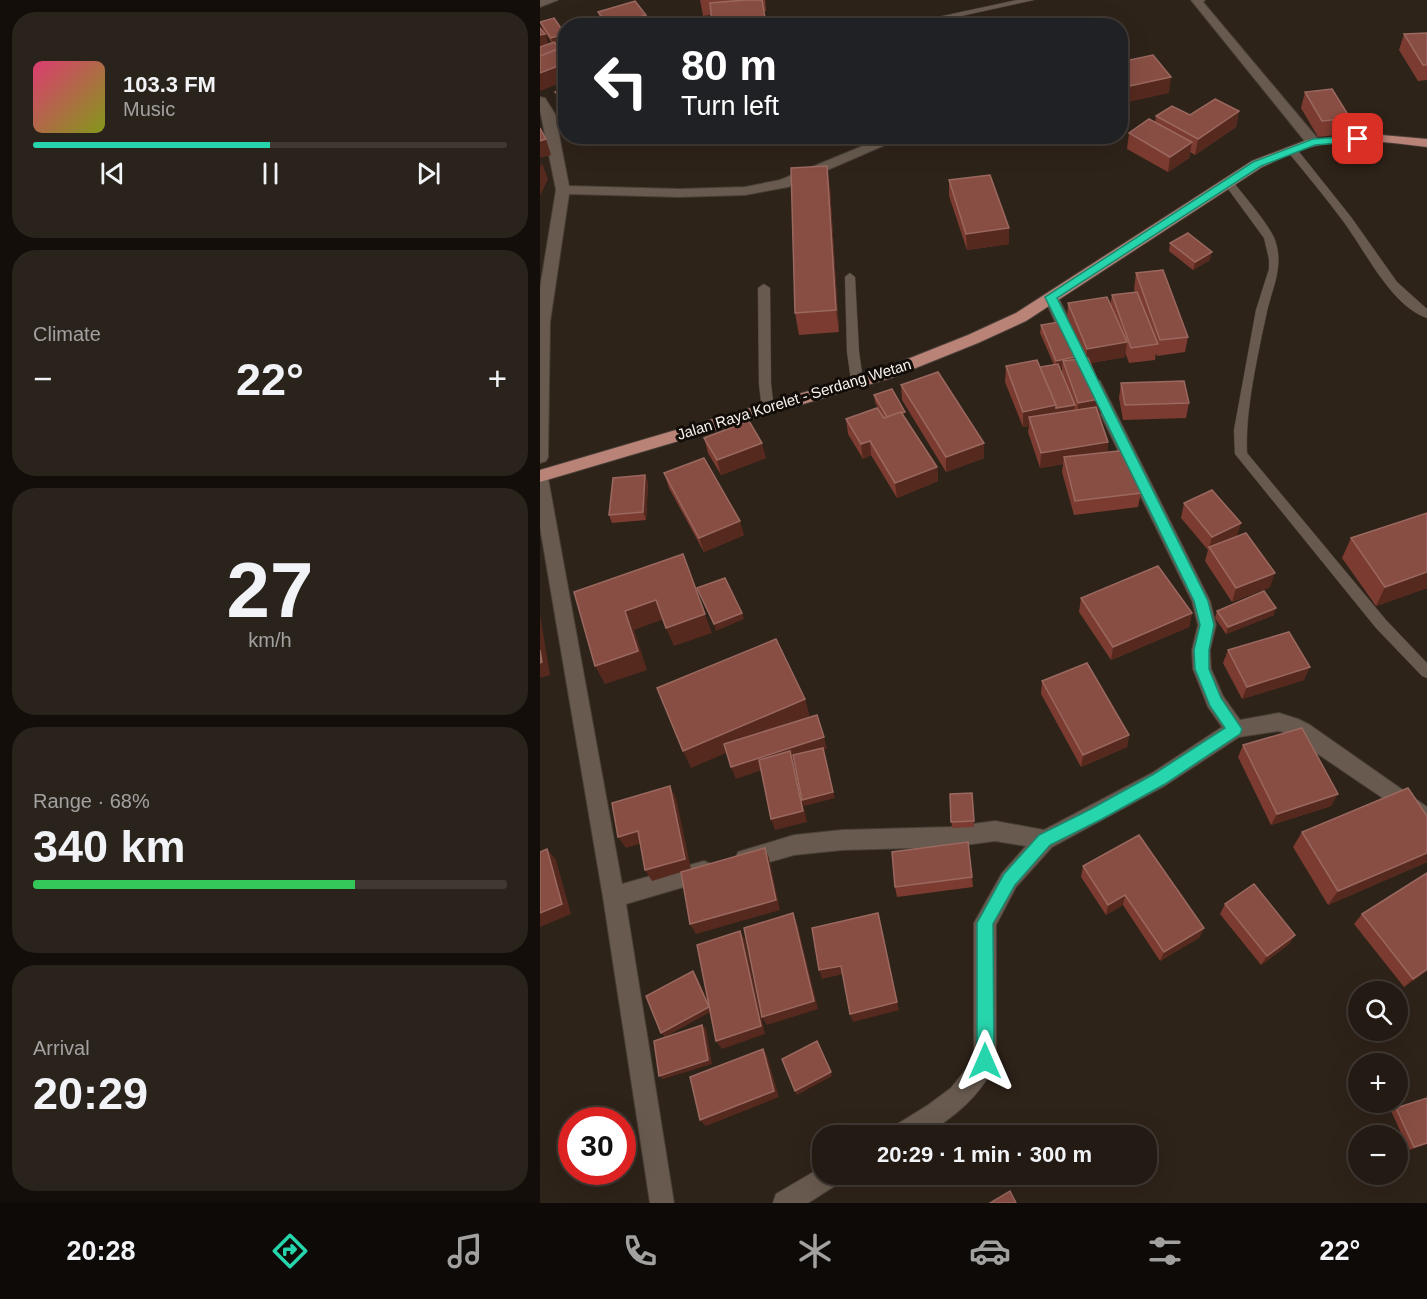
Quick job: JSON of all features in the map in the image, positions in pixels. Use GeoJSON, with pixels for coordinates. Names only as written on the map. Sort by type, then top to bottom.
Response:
{"type":"FeatureCollection","features":[{"type":"Feature","properties":{"kind":"main road","name":"Jalan Raya Korelet - Serdang Wetan"},"geometry":{"type":"LineString","coordinates":[[540,477],[768,410],[858,380],[885,374],[973,339],[1021,316],[1257,164],[1313,142],[1358,139],[1427,143]]}},
{"type":"Feature","properties":{"kind":"street"},"geometry":{"type":"LineString","coordinates":[[540,3],[552,0]]}},
{"type":"Feature","properties":{"kind":"street"},"geometry":{"type":"LineString","coordinates":[[1197,0],[1313,142]]}},
{"type":"Feature","properties":{"kind":"street"},"geometry":{"type":"LineString","coordinates":[[540,101],[549,114],[552,124],[563,190],[542,322],[540,457]]}},
{"type":"Feature","properties":{"kind":"street"},"geometry":{"type":"LineString","coordinates":[[563,190],[680,193],[745,191],[783,184],[880,144]]}},
{"type":"Feature","properties":{"kind":"street"},"geometry":{"type":"LineString","coordinates":[[1050,297],[1201,601],[1207,625],[1202,650],[1202,669],[1215,701],[1235,729]]}},
{"type":"Feature","properties":{"kind":"street"},"geometry":{"type":"LineString","coordinates":[[540,477],[614,897],[662,1203]]}},
{"type":"Feature","properties":{"kind":"street"},"geometry":{"type":"LineString","coordinates":[[917,1125],[939,1112],[967,1090],[978,1077],[985,1061],[985,923],[1009,880],[1045,840],[1159,779],[1235,729],[1279,722],[1291,725],[1427,819]]}},
{"type":"Feature","properties":{"kind":"street"},"geometry":{"type":"LineString","coordinates":[[614,897],[794,845],[842,840],[950,837],[995,831],[1045,840]]}},
{"type":"Feature","properties":{"kind":"street"},"geometry":{"type":"LineString","coordinates":[[785,1203],[815,1185]]}},
{"type":"Feature","properties":{"kind":"lane"},"geometry":{"type":"LineString","coordinates":[[940,18],[1030,0]]}},
{"type":"Feature","properties":{"kind":"lane"},"geometry":{"type":"LineString","coordinates":[[1292,150],[1402,294],[1414,307],[1427,314]]}},
{"type":"Feature","properties":{"kind":"lane"},"geometry":{"type":"LineString","coordinates":[[1228,182],[1269,238],[1274,259],[1274,269],[1262,309],[1240,430],[1241,454],[1381,624],[1427,672]]}},
{"type":"Feature","properties":{"kind":"lane"},"geometry":{"type":"LineString","coordinates":[[850,277],[853,352],[858,380]]}},
{"type":"Feature","properties":{"kind":"lane"},"geometry":{"type":"LineString","coordinates":[[764,288],[765,384],[768,410]]}},
{"type":"Feature","properties":{"kind":"building"},"geometry":{"type":"Polygon","coordinates":[[[762,0],[765,18],[712,18],[710,3],[762,0]]]}},
{"type":"Feature","properties":{"kind":"building"},"geometry":{"type":"Polygon","coordinates":[[[635,1],[646,15],[636,18],[603,18],[598,12],[635,1]]]}},
{"type":"Feature","properties":{"kind":"building"},"geometry":{"type":"Polygon","coordinates":[[[554,18],[558,24],[558,36],[551,38],[540,22],[554,18]]]}},
{"type":"Feature","properties":{"kind":"building"},"geometry":{"type":"Polygon","coordinates":[[[1427,33],[1427,65],[1423,65],[1404,34],[1427,33]]]}},
{"type":"Feature","properties":{"kind":"building"},"geometry":{"type":"Polygon","coordinates":[[[554,42],[558,49],[540,56],[540,47],[554,42]]]}},
{"type":"Feature","properties":{"kind":"building"},"geometry":{"type":"Polygon","coordinates":[[[558,49],[558,66],[540,73],[540,56],[558,49]]]}},
{"type":"Feature","properties":{"kind":"building"},"geometry":{"type":"Polygon","coordinates":[[[1153,55],[1171,77],[1128,86],[1128,60],[1153,55]]]}},
{"type":"Feature","properties":{"kind":"building"},"geometry":{"type":"Polygon","coordinates":[[[1332,89],[1350,118],[1322,121],[1305,92],[1332,89]]]}},
{"type":"Feature","properties":{"kind":"building"},"geometry":{"type":"Polygon","coordinates":[[[1215,99],[1239,111],[1198,139],[1156,116],[1172,106],[1190,115],[1215,99]]]}},
{"type":"Feature","properties":{"kind":"building"},"geometry":{"type":"Polygon","coordinates":[[[1149,119],[1192,142],[1170,157],[1129,133],[1149,119]]]}},
{"type":"Feature","properties":{"kind":"building"},"geometry":{"type":"Polygon","coordinates":[[[540,128],[546,139],[540,141],[540,128]]]}},
{"type":"Feature","properties":{"kind":"building"},"geometry":{"type":"Polygon","coordinates":[[[827,166],[836,310],[795,313],[791,168],[827,166]]]}},
{"type":"Feature","properties":{"kind":"building"},"geometry":{"type":"Polygon","coordinates":[[[990,175],[1009,228],[966,234],[949,180],[990,175]]]}},
{"type":"Feature","properties":{"kind":"building"},"geometry":{"type":"Polygon","coordinates":[[[1188,233],[1212,252],[1195,262],[1170,243],[1188,233]]]}},
{"type":"Feature","properties":{"kind":"building"},"geometry":{"type":"Polygon","coordinates":[[[1163,270],[1188,337],[1160,340],[1136,273],[1163,270]]]}},
{"type":"Feature","properties":{"kind":"building"},"geometry":{"type":"Polygon","coordinates":[[[1137,292],[1158,344],[1131,348],[1112,295],[1137,292]]]}},
{"type":"Feature","properties":{"kind":"building"},"geometry":{"type":"Polygon","coordinates":[[[1107,297],[1127,342],[1087,349],[1068,303],[1107,297]]]}},
{"type":"Feature","properties":{"kind":"building"},"geometry":{"type":"Polygon","coordinates":[[[1065,321],[1080,356],[1056,361],[1041,325],[1065,321]]]}},
{"type":"Feature","properties":{"kind":"building"},"geometry":{"type":"Polygon","coordinates":[[[1088,358],[1105,398],[1078,403],[1063,361],[1088,358]]]}},
{"type":"Feature","properties":{"kind":"building"},"geometry":{"type":"Polygon","coordinates":[[[1037,360],[1056,405],[1023,412],[1006,366],[1037,360]]]}},
{"type":"Feature","properties":{"kind":"building"},"geometry":{"type":"Polygon","coordinates":[[[1058,364],[1075,405],[1056,408],[1040,367],[1058,364]]]}},
{"type":"Feature","properties":{"kind":"building"},"geometry":{"type":"Polygon","coordinates":[[[938,372],[984,443],[946,457],[901,385],[938,372]]]}},
{"type":"Feature","properties":{"kind":"building"},"geometry":{"type":"Polygon","coordinates":[[[1184,381],[1189,403],[1125,405],[1121,383],[1184,381]]]}},
{"type":"Feature","properties":{"kind":"building"},"geometry":{"type":"Polygon","coordinates":[[[892,389],[905,412],[887,417],[874,395],[892,389]]]}},
{"type":"Feature","properties":{"kind":"building"},"geometry":{"type":"Polygon","coordinates":[[[1096,407],[1108,442],[1041,453],[1029,417],[1096,407]]]}},
{"type":"Feature","properties":{"kind":"building"},"geometry":{"type":"Polygon","coordinates":[[[877,408],[884,418],[901,412],[937,467],[895,483],[870,441],[861,444],[846,419],[877,408]]]}},
{"type":"Feature","properties":{"kind":"building"},"geometry":{"type":"Polygon","coordinates":[[[749,421],[762,443],[717,460],[704,438],[749,421]]]}},
{"type":"Feature","properties":{"kind":"building"},"geometry":{"type":"Polygon","coordinates":[[[1127,450],[1141,493],[1075,501],[1064,457],[1127,450]]]}},
{"type":"Feature","properties":{"kind":"building"},"geometry":{"type":"Polygon","coordinates":[[[704,458],[740,521],[699,538],[664,473],[704,458]]]}},
{"type":"Feature","properties":{"kind":"building"},"geometry":{"type":"Polygon","coordinates":[[[645,475],[643,512],[609,515],[613,478],[645,475]]]}},
{"type":"Feature","properties":{"kind":"building"},"geometry":{"type":"Polygon","coordinates":[[[1212,490],[1241,523],[1212,537],[1184,503],[1212,490]]]}},
{"type":"Feature","properties":{"kind":"building"},"geometry":{"type":"Polygon","coordinates":[[[1427,513],[1427,572],[1385,587],[1351,538],[1427,513]]]}},
{"type":"Feature","properties":{"kind":"building"},"geometry":{"type":"Polygon","coordinates":[[[1246,533],[1275,573],[1236,588],[1209,547],[1246,533]]]}},
{"type":"Feature","properties":{"kind":"building"},"geometry":{"type":"Polygon","coordinates":[[[683,554],[705,614],[666,628],[656,600],[625,611],[638,651],[595,666],[574,592],[683,554]]]}},
{"type":"Feature","properties":{"kind":"building"},"geometry":{"type":"Polygon","coordinates":[[[1158,566],[1192,613],[1113,647],[1081,598],[1158,566]]]}},
{"type":"Feature","properties":{"kind":"building"},"geometry":{"type":"Polygon","coordinates":[[[725,578],[742,613],[714,624],[697,588],[725,578]]]}},
{"type":"Feature","properties":{"kind":"building"},"geometry":{"type":"Polygon","coordinates":[[[1264,591],[1276,608],[1228,627],[1217,611],[1264,591]]]}},
{"type":"Feature","properties":{"kind":"building"},"geometry":{"type":"Polygon","coordinates":[[[1289,632],[1310,667],[1247,687],[1228,650],[1289,632]]]}},
{"type":"Feature","properties":{"kind":"building"},"geometry":{"type":"Polygon","coordinates":[[[776,639],[805,699],[683,751],[657,688],[776,639]]]}},
{"type":"Feature","properties":{"kind":"building"},"geometry":{"type":"Polygon","coordinates":[[[1087,663],[1129,735],[1083,755],[1042,681],[1087,663]]]}},
{"type":"Feature","properties":{"kind":"building"},"geometry":{"type":"Polygon","coordinates":[[[817,715],[824,737],[731,767],[724,744],[817,715]]]}},
{"type":"Feature","properties":{"kind":"building"},"geometry":{"type":"Polygon","coordinates":[[[1302,728],[1338,794],[1277,814],[1243,745],[1302,728]]]}},
{"type":"Feature","properties":{"kind":"building"},"geometry":{"type":"Polygon","coordinates":[[[823,748],[833,792],[802,800],[793,755],[823,748]]]}},
{"type":"Feature","properties":{"kind":"building"},"geometry":{"type":"Polygon","coordinates":[[[790,751],[803,811],[771,819],[759,760],[790,751]]]}},
{"type":"Feature","properties":{"kind":"building"},"geometry":{"type":"Polygon","coordinates":[[[670,786],[685,859],[645,870],[638,831],[618,837],[612,803],[670,786]]]}},
{"type":"Feature","properties":{"kind":"building"},"geometry":{"type":"Polygon","coordinates":[[[1408,788],[1427,816],[1427,853],[1338,891],[1302,832],[1408,788]]]}},
{"type":"Feature","properties":{"kind":"building"},"geometry":{"type":"Polygon","coordinates":[[[972,793],[974,821],[951,822],[950,794],[972,793]]]}},
{"type":"Feature","properties":{"kind":"building"},"geometry":{"type":"Polygon","coordinates":[[[1139,835],[1204,928],[1164,952],[1125,895],[1108,905],[1083,866],[1139,835]]]}},
{"type":"Feature","properties":{"kind":"building"},"geometry":{"type":"Polygon","coordinates":[[[968,842],[972,877],[895,887],[892,852],[968,842]]]}},
{"type":"Feature","properties":{"kind":"building"},"geometry":{"type":"Polygon","coordinates":[[[765,848],[776,900],[690,924],[681,872],[765,848]]]}},
{"type":"Feature","properties":{"kind":"building"},"geometry":{"type":"Polygon","coordinates":[[[547,849],[562,904],[540,913],[540,852],[547,849]]]}},
{"type":"Feature","properties":{"kind":"building"},"geometry":{"type":"Polygon","coordinates":[[[1427,873],[1427,969],[1413,979],[1362,914],[1427,873]]]}},
{"type":"Feature","properties":{"kind":"building"},"geometry":{"type":"Polygon","coordinates":[[[1254,884],[1295,935],[1267,956],[1225,904],[1254,884]]]}},
{"type":"Feature","properties":{"kind":"building"},"geometry":{"type":"Polygon","coordinates":[[[793,913],[814,1001],[762,1017],[744,928],[793,913]]]}},
{"type":"Feature","properties":{"kind":"building"},"geometry":{"type":"Polygon","coordinates":[[[878,913],[897,1002],[850,1014],[841,966],[819,970],[812,928],[878,913]]]}},
{"type":"Feature","properties":{"kind":"building"},"geometry":{"type":"Polygon","coordinates":[[[740,931],[761,1026],[716,1041],[697,945],[740,931]]]}},
{"type":"Feature","properties":{"kind":"building"},"geometry":{"type":"Polygon","coordinates":[[[693,971],[709,1007],[661,1033],[646,996],[693,971]]]}},
{"type":"Feature","properties":{"kind":"building"},"geometry":{"type":"Polygon","coordinates":[[[702,1025],[708,1060],[659,1076],[654,1041],[702,1025]]]}},
{"type":"Feature","properties":{"kind":"building"},"geometry":{"type":"Polygon","coordinates":[[[817,1041],[831,1072],[795,1091],[782,1059],[817,1041]]]}},
{"type":"Feature","properties":{"kind":"building"},"geometry":{"type":"Polygon","coordinates":[[[763,1049],[774,1091],[700,1120],[690,1077],[763,1049]]]}},
{"type":"Feature","properties":{"kind":"building"},"geometry":{"type":"Polygon","coordinates":[[[1427,1098],[1427,1143],[1414,1147],[1408,1134],[1408,1125],[1404,1125],[1398,1113],[1408,1113],[1408,1104],[1427,1098]]]}},
{"type":"Feature","properties":{"kind":"building"},"geometry":{"type":"Polygon","coordinates":[[[1010,1191],[1016,1203],[990,1203],[1010,1191]]]}},
{"type":"Feature","properties":{"kind":"route"},"geometry":{"type":"LineString","coordinates":[[985,1061],[985,923],[1009,880],[1045,840],[1159,779],[1235,729],[1215,701],[1202,669],[1202,650],[1207,625],[1201,601],[1050,297],[1257,164],[1313,142],[1358,139]]}}]}
